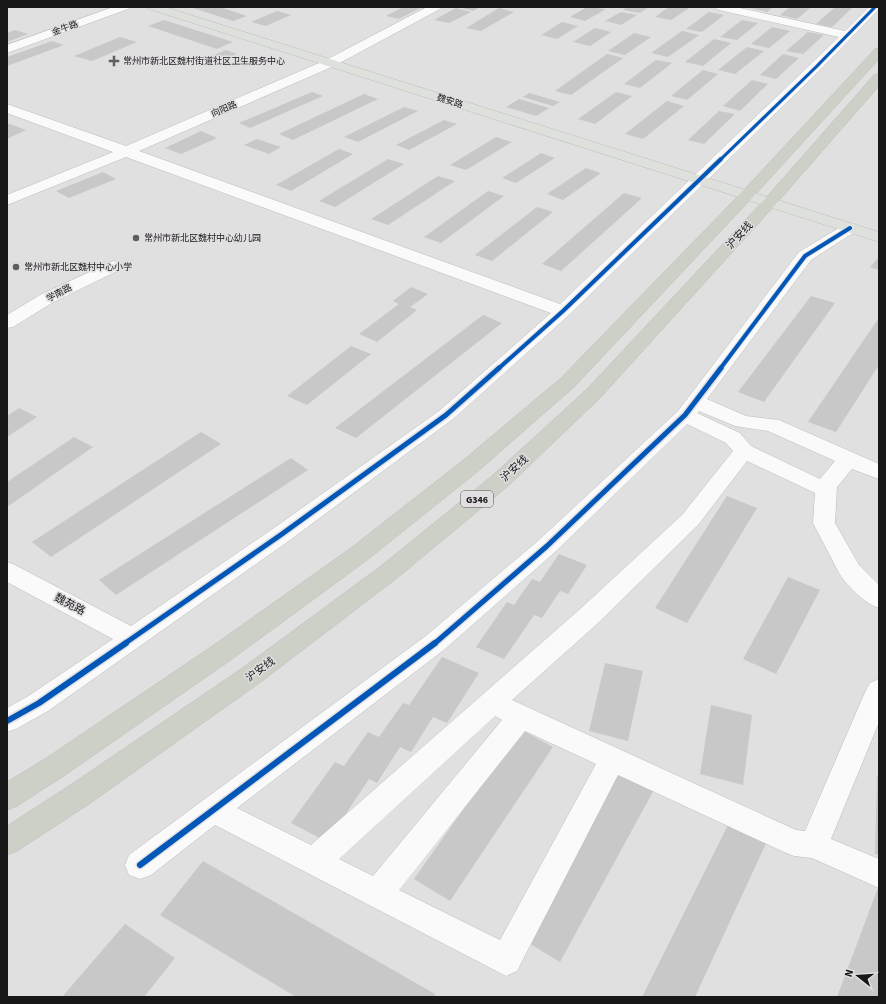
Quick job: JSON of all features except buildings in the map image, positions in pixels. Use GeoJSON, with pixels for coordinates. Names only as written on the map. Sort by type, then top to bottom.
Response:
{"type":"FeatureCollection","features":[{"type":"Feature","properties":{"kind":"highway","name":"沪安线"},"geometry":{"type":"LineString","coordinates":[[7,798],[223,652],[359,554],[469,467],[567,383],[747,195],[879,52]]}},
{"type":"Feature","properties":{"kind":"highway","name":"沪安线"},"geometry":{"type":"LineString","coordinates":[[7,842],[79,795],[253,674],[389,572],[500,481],[593,394],[770,202],[879,78]]}},
{"type":"Feature","properties":{"kind":"main road","name":"魏安路"},"geometry":{"type":"LineString","coordinates":[[153,7],[879,237]]}},
{"type":"Feature","properties":{"kind":"street","name":"金牛路"},"geometry":{"type":"LineString","coordinates":[[7,49],[124,7]]}},
{"type":"Feature","properties":{"kind":"street","name":"向阳路"},"geometry":{"type":"LineString","coordinates":[[8,199],[125,152],[330,63],[436,7]]}},
{"type":"Feature","properties":{"kind":"street"},"geometry":{"type":"LineString","coordinates":[[719,7],[848,35]]}},
{"type":"Feature","properties":{"kind":"street"},"geometry":{"type":"LineString","coordinates":[[7,721],[39,703],[133,638],[282,534],[446,415],[563,311],[700,180],[876,7]]}},
{"type":"Feature","properties":{"kind":"street"},"geometry":{"type":"LineString","coordinates":[[7,108],[563,311]]}},
{"type":"Feature","properties":{"kind":"street"},"geometry":{"type":"LineString","coordinates":[[140,865],[436,642],[547,546],[690,408],[805,256],[850,228]]}},
{"type":"Feature","properties":{"kind":"street","name":"学南路"},"geometry":{"type":"LineString","coordinates":[[7,323],[53,295],[113,266]]}},
{"type":"Feature","properties":{"kind":"street"},"geometry":{"type":"LineString","coordinates":[[690,408],[742,422],[772,425],[879,472]]}},
{"type":"Feature","properties":{"kind":"street"},"geometry":{"type":"LineString","coordinates":[[690,408],[739,445],[826,490]]}},
{"type":"Feature","properties":{"kind":"street"},"geometry":{"type":"LineString","coordinates":[[314,862],[588,617],[690,520],[739,445],[748,422]]}},
{"type":"Feature","properties":{"kind":"street"},"geometry":{"type":"LineString","coordinates":[[849,459],[826,486],[824,523],[850,571],[879,599]]}},
{"type":"Feature","properties":{"kind":"street","name":"魏苑路"},"geometry":{"type":"LineString","coordinates":[[7,571],[133,638]]}},
{"type":"Feature","properties":{"kind":"street"},"geometry":{"type":"LineString","coordinates":[[814,845],[879,690]]}},
{"type":"Feature","properties":{"kind":"street"},"geometry":{"type":"LineString","coordinates":[[492,703],[794,843],[814,845],[879,874]]}},
{"type":"Feature","properties":{"kind":"street"},"geometry":{"type":"LineString","coordinates":[[377,894],[520,716]]}},
{"type":"Feature","properties":{"kind":"street"},"geometry":{"type":"LineString","coordinates":[[213,810],[506,960],[613,758]]}},
{"type":"Feature","properties":{"kind":"cycle path"},"geometry":{"type":"LineString","coordinates":[[7,721],[39,703],[282,534],[446,415],[563,311],[816,67],[875,7]]}},
{"type":"Feature","properties":{"kind":"cycle path"},"geometry":{"type":"LineString","coordinates":[[140,865],[436,642],[547,546],[685,415],[805,256],[850,228]]}},
{"type":"Feature","properties":{"kind":"place","name":"常州市新北区魏村街道社区卫生服务中心"},"geometry":{"type":"Point","coordinates":[114,61]}},
{"type":"Feature","properties":{"kind":"place","name":"常州市新北区魏村中心幼儿园"},"geometry":{"type":"Point","coordinates":[136,238]}},
{"type":"Feature","properties":{"kind":"place","name":"常州市新北区魏村中心小学"},"geometry":{"type":"Point","coordinates":[16,267]}}]}
